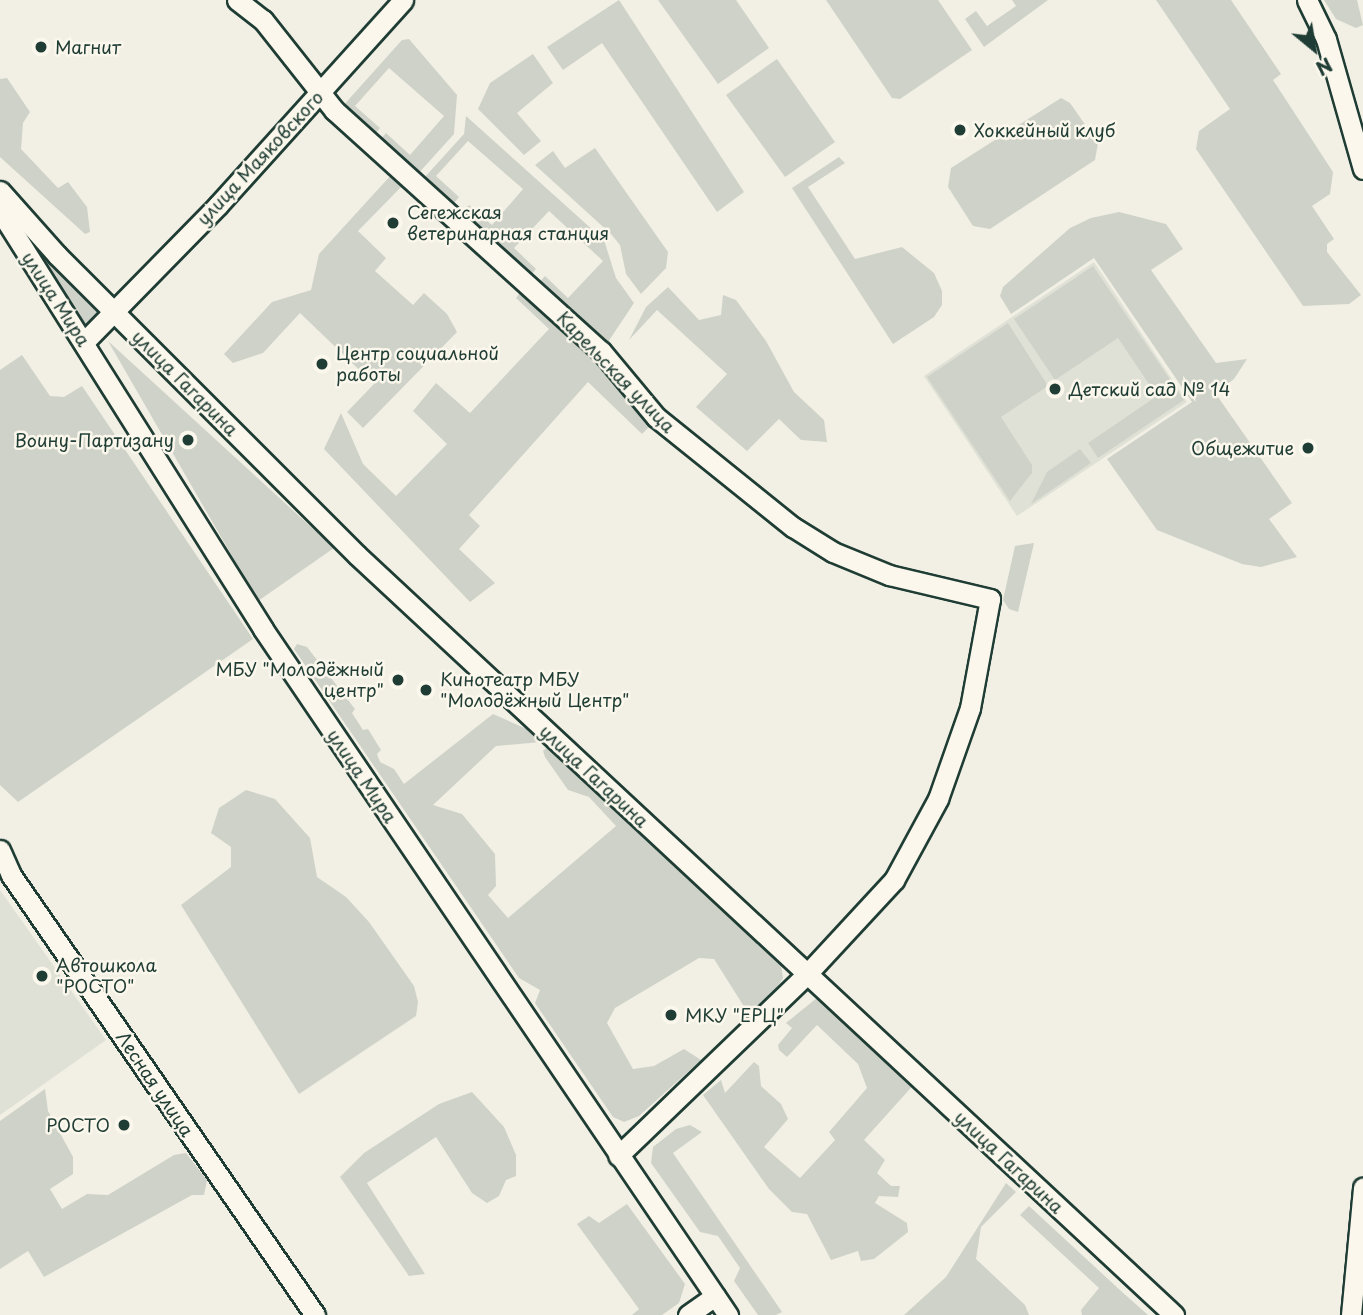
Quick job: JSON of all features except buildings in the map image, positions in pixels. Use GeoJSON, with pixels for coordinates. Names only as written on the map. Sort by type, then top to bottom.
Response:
{"type":"FeatureCollection","features":[{"type":"Feature","properties":{"kind":"street","name":"Карельская улица"},"geometry":{"type":"LineString","coordinates":[[237,0],[263,20],[319,95],[601,351],[656,417],[793,527],[833,552],[889,575],[990,599],[970,708],[938,799],[894,880],[807,974]]}},
{"type":"Feature","properties":{"kind":"street","name":"улица Маяковского"},"geometry":{"type":"LineString","coordinates":[[84,342],[319,95],[403,0]]}},
{"type":"Feature","properties":{"kind":"street"},"geometry":{"type":"LineString","coordinates":[[1307,0],[1326,39],[1363,169]]}},
{"type":"Feature","properties":{"kind":"street","name":"улица Гагарина"},"geometry":{"type":"LineString","coordinates":[[0,191],[114,311],[357,555],[1174,1315]]}},
{"type":"Feature","properties":{"kind":"street","name":"улица Мира"},"geometry":{"type":"LineString","coordinates":[[0,211],[262,629],[728,1315]]}},
{"type":"Feature","properties":{"kind":"street","name":"Лесная улица"},"geometry":{"type":"LineString","coordinates":[[0,850],[10,875],[315,1315]]}},
{"type":"Feature","properties":{"kind":"street"},"geometry":{"type":"LineString","coordinates":[[618,1156],[807,974]]}},
{"type":"Feature","properties":{"kind":"street"},"geometry":{"type":"LineString","coordinates":[[1351,1315],[1363,1188]]}},
{"type":"Feature","properties":{"kind":"street"},"geometry":{"type":"LineString","coordinates":[[688,1315],[715,1296]]}},
{"type":"Feature","properties":{"kind":"shaded area"},"geometry":{"type":"Polygon","coordinates":[[[619,0],[744,192],[717,212],[602,43],[563,70],[547,47],[619,0]]]}},
{"type":"Feature","properties":{"kind":"shaded area"},"geometry":{"type":"Polygon","coordinates":[[[658,0],[736,0],[769,48],[718,84],[658,0]]]}},
{"type":"Feature","properties":{"kind":"shaded area"},"geometry":{"type":"Polygon","coordinates":[[[826,0],[938,0],[972,50],[900,99],[892,98],[826,0]]]}},
{"type":"Feature","properties":{"kind":"shaded area"},"geometry":{"type":"Polygon","coordinates":[[[1012,0],[1048,0],[984,47],[965,19],[976,11],[987,26],[1016,6],[1012,0]]]}},
{"type":"Feature","properties":{"kind":"shaded area"},"geometry":{"type":"Polygon","coordinates":[[[1156,0],[1231,0],[1281,74],[1273,80],[1333,172],[1330,194],[1312,206],[1334,239],[1327,244],[1327,252],[1361,295],[1349,304],[1303,306],[1196,149],[1199,131],[1230,109],[1156,0]]]}},
{"type":"Feature","properties":{"kind":"shaded area"},"geometry":{"type":"Polygon","coordinates":[[[1324,0],[1357,0],[1363,25],[1356,28],[1336,19],[1324,0]]]}},
{"type":"Feature","properties":{"kind":"shaded area"},"geometry":{"type":"Polygon","coordinates":[[[409,39],[457,95],[454,134],[416,176],[379,141],[386,133],[410,155],[444,116],[389,68],[355,106],[380,128],[373,137],[341,108],[402,40],[409,39]]]}},
{"type":"Feature","properties":{"kind":"shaded area"},"geometry":{"type":"Polygon","coordinates":[[[533,54],[553,83],[517,113],[541,141],[524,155],[478,109],[490,83],[533,54]]]}},
{"type":"Feature","properties":{"kind":"shaded area"},"geometry":{"type":"Polygon","coordinates":[[[777,59],[835,142],[785,177],[726,95],[777,59]]]}},
{"type":"Feature","properties":{"kind":"shaded area"},"geometry":{"type":"Polygon","coordinates":[[[7,78],[30,112],[23,123],[21,149],[58,188],[68,182],[87,207],[90,232],[85,234],[0,157],[0,79],[7,78]]]}},
{"type":"Feature","properties":{"kind":"shaded area"},"geometry":{"type":"Polygon","coordinates":[[[1061,98],[1070,103],[1098,143],[1095,160],[990,229],[973,226],[948,187],[951,168],[1061,98]]]}},
{"type":"Feature","properties":{"kind":"shaded area"},"geometry":{"type":"Polygon","coordinates":[[[466,116],[604,240],[616,278],[634,303],[608,342],[539,283],[545,276],[568,298],[603,261],[549,211],[514,248],[536,269],[530,276],[460,215],[469,205],[492,225],[523,189],[468,141],[436,176],[459,197],[451,207],[423,179],[464,134],[466,116]]]}},
{"type":"Feature","properties":{"kind":"shaded area"},"geometry":{"type":"Polygon","coordinates":[[[595,148],[668,252],[666,268],[641,294],[626,274],[620,245],[611,234],[535,165],[553,151],[565,168],[595,148]]]}},
{"type":"Feature","properties":{"kind":"shaded area"},"geometry":{"type":"Polygon","coordinates":[[[839,157],[845,163],[808,187],[855,259],[902,247],[934,273],[942,291],[942,305],[934,317],[893,344],[792,188],[839,157]]]}},
{"type":"Feature","properties":{"kind":"shaded area"},"geometry":{"type":"Polygon","coordinates":[[[392,174],[404,184],[358,231],[386,258],[375,271],[413,305],[424,293],[447,314],[457,332],[363,428],[347,412],[374,384],[300,313],[263,353],[233,363],[224,354],[272,302],[311,290],[319,254],[392,174]]]}},
{"type":"Feature","properties":{"kind":"shaded area"},"geometry":{"type":"Polygon","coordinates":[[[1119,212],[1166,224],[1183,249],[1151,270],[1216,363],[1247,359],[1234,379],[1217,392],[1218,397],[1292,503],[1269,519],[1297,557],[1261,567],[1242,564],[1157,530],[1107,459],[1192,402],[1094,258],[1011,314],[1000,296],[1003,287],[1070,228],[1091,218],[1119,212]]]}},
{"type":"Feature","properties":{"kind":"shaded area"},"geometry":{"type":"Polygon","coordinates":[[[15,226],[109,310],[85,331],[15,226]]]}},
{"type":"Feature","properties":{"kind":"shaded area","name":"Детский сад № 14"},"geometry":{"type":"Polygon","coordinates":[[[1094,262],[1187,402],[1017,516],[924,376],[1094,262]]]}},
{"type":"Feature","properties":{"kind":"shaded area"},"geometry":{"type":"Polygon","coordinates":[[[1093,266],[1184,400],[1098,458],[1088,443],[1157,396],[1118,338],[1055,380],[1014,319],[1093,266]]]}},
{"type":"Feature","properties":{"kind":"shaded area"},"geometry":{"type":"Polygon","coordinates":[[[668,287],[699,320],[721,315],[723,295],[736,300],[766,341],[794,392],[824,420],[827,442],[801,440],[779,419],[747,451],[696,407],[727,374],[657,310],[629,340],[646,307],[668,287]]]}},
{"type":"Feature","properties":{"kind":"shaded area"},"geometry":{"type":"Polygon","coordinates":[[[522,290],[665,411],[642,434],[588,382],[469,515],[480,526],[459,549],[495,583],[470,602],[324,449],[341,413],[363,464],[396,496],[447,444],[413,411],[436,383],[470,413],[549,329],[516,298],[522,290]]]}},
{"type":"Feature","properties":{"kind":"shaded area"},"geometry":{"type":"Polygon","coordinates":[[[1008,323],[1048,386],[1001,417],[1032,465],[1032,473],[1010,501],[927,377],[1008,323]]]}},
{"type":"Feature","properties":{"kind":"shaded area"},"geometry":{"type":"Polygon","coordinates":[[[108,341],[334,548],[258,601],[108,341]]]}},
{"type":"Feature","properties":{"kind":"shaded area"},"geometry":{"type":"Polygon","coordinates":[[[22,355],[50,396],[64,397],[82,386],[253,639],[18,802],[0,785],[0,370],[22,355]]]}},
{"type":"Feature","properties":{"kind":"shaded area"},"geometry":{"type":"Polygon","coordinates":[[[1080,449],[1091,463],[1031,504],[1047,472],[1080,449]]]}},
{"type":"Feature","properties":{"kind":"shaded area"},"geometry":{"type":"Polygon","coordinates":[[[1034,543],[1018,612],[1009,609],[1003,600],[1015,546],[1034,543]]]}},
{"type":"Feature","properties":{"kind":"shaded area"},"geometry":{"type":"Polygon","coordinates":[[[297,644],[307,647],[355,709],[352,713],[363,730],[368,729],[381,750],[377,754],[380,762],[394,769],[404,784],[493,714],[545,737],[541,742],[496,746],[433,805],[462,814],[495,854],[496,886],[488,895],[508,918],[616,826],[589,797],[568,790],[545,757],[543,751],[551,744],[780,958],[783,978],[774,992],[750,1016],[714,959],[699,958],[615,1008],[607,1023],[633,1069],[654,1066],[684,1049],[701,1060],[639,1116],[624,1122],[613,1117],[535,1003],[540,990],[519,978],[294,649],[297,644]]]}},
{"type":"Feature","properties":{"kind":"shaded area"},"geometry":{"type":"Polygon","coordinates":[[[246,790],[275,799],[310,838],[317,877],[346,897],[369,922],[414,986],[418,1002],[416,1016],[299,1094],[181,905],[231,867],[231,847],[211,833],[219,808],[246,790]]]}},
{"type":"Feature","properties":{"kind":"shaded area","name":"Автошкола \"РОСТО\""},"geometry":{"type":"Polygon","coordinates":[[[0,890],[106,1040],[0,1115],[0,890]]]}},
{"type":"Feature","properties":{"kind":"shaded area"},"geometry":{"type":"Polygon","coordinates":[[[818,997],[828,999],[917,1081],[864,1140],[885,1160],[877,1173],[891,1186],[900,1186],[898,1197],[879,1196],[875,1203],[907,1223],[908,1232],[874,1259],[861,1261],[858,1251],[831,1260],[807,1214],[792,1212],[769,1189],[703,1095],[721,1080],[725,1093],[754,1062],[759,1066],[761,1086],[781,1104],[788,1119],[764,1147],[800,1178],[835,1140],[829,1132],[867,1088],[858,1064],[817,1025],[787,1057],[779,1050],[778,1045],[792,1028],[786,1023],[818,997]]]}},
{"type":"Feature","properties":{"kind":"shaded area"},"geometry":{"type":"Polygon","coordinates":[[[45,1089],[48,1111],[73,1157],[73,1174],[50,1189],[62,1209],[87,1194],[108,1195],[174,1155],[186,1153],[207,1180],[204,1195],[192,1195],[44,1277],[28,1251],[0,1269],[0,1121],[45,1089]]]}},
{"type":"Feature","properties":{"kind":"shaded area"},"geometry":{"type":"Polygon","coordinates":[[[472,1092],[504,1127],[516,1155],[516,1176],[506,1180],[499,1196],[487,1203],[472,1193],[436,1137],[367,1183],[425,1274],[409,1276],[340,1177],[364,1153],[439,1104],[472,1092]]]}},
{"type":"Feature","properties":{"kind":"shaded area"},"geometry":{"type":"Polygon","coordinates":[[[690,1125],[702,1132],[673,1153],[782,1312],[776,1315],[758,1315],[734,1281],[740,1268],[718,1236],[700,1232],[651,1163],[653,1147],[676,1129],[690,1125]]]}},
{"type":"Feature","properties":{"kind":"shaded area"},"geometry":{"type":"Polygon","coordinates":[[[1006,1183],[1016,1192],[981,1227],[976,1259],[1025,1305],[1029,1315],[904,1315],[946,1277],[1006,1183]]]}},
{"type":"Feature","properties":{"kind":"shaded area"},"geometry":{"type":"Polygon","coordinates":[[[627,1204],[685,1284],[679,1303],[662,1315],[632,1315],[639,1309],[577,1224],[589,1216],[599,1223],[627,1204]]]}},
{"type":"Feature","properties":{"kind":"shaded area"},"geometry":{"type":"Polygon","coordinates":[[[1029,1206],[1148,1315],[1082,1315],[1081,1310],[1099,1288],[1020,1215],[1029,1206]]]}},
{"type":"Feature","properties":{"kind":"place","name":"Магнит"},"geometry":{"type":"Point","coordinates":[41,47]}},
{"type":"Feature","properties":{"kind":"place","name":"Хоккейный клуб"},"geometry":{"type":"Point","coordinates":[960,130]}},
{"type":"Feature","properties":{"kind":"place","name":"Сегежская ветеринарная станция"},"geometry":{"type":"Point","coordinates":[393,223]}},
{"type":"Feature","properties":{"kind":"place","name":"Центр социальной работы"},"geometry":{"type":"Point","coordinates":[322,364]}},
{"type":"Feature","properties":{"kind":"place","name":"Детский сад № 14"},"geometry":{"type":"Point","coordinates":[1055,389]}},
{"type":"Feature","properties":{"kind":"place","name":"Воину-Партизану"},"geometry":{"type":"Point","coordinates":[188,440]}},
{"type":"Feature","properties":{"kind":"place","name":"Общежитие"},"geometry":{"type":"Point","coordinates":[1308,448]}},
{"type":"Feature","properties":{"kind":"place","name":"МБУ \"Молодёжный центр\""},"geometry":{"type":"Point","coordinates":[398,680]}},
{"type":"Feature","properties":{"kind":"place","name":"Кинотеатр МБУ \"Молодёжный Центр\""},"geometry":{"type":"Point","coordinates":[426,690]}},
{"type":"Feature","properties":{"kind":"place","name":"Автошкола \"РОСТО\""},"geometry":{"type":"Point","coordinates":[42,976]}},
{"type":"Feature","properties":{"kind":"place","name":"МКУ \"ЕРЦ\""},"geometry":{"type":"Point","coordinates":[671,1015]}},
{"type":"Feature","properties":{"kind":"place","name":"РОСТО"},"geometry":{"type":"Point","coordinates":[124,1125]}}]}
